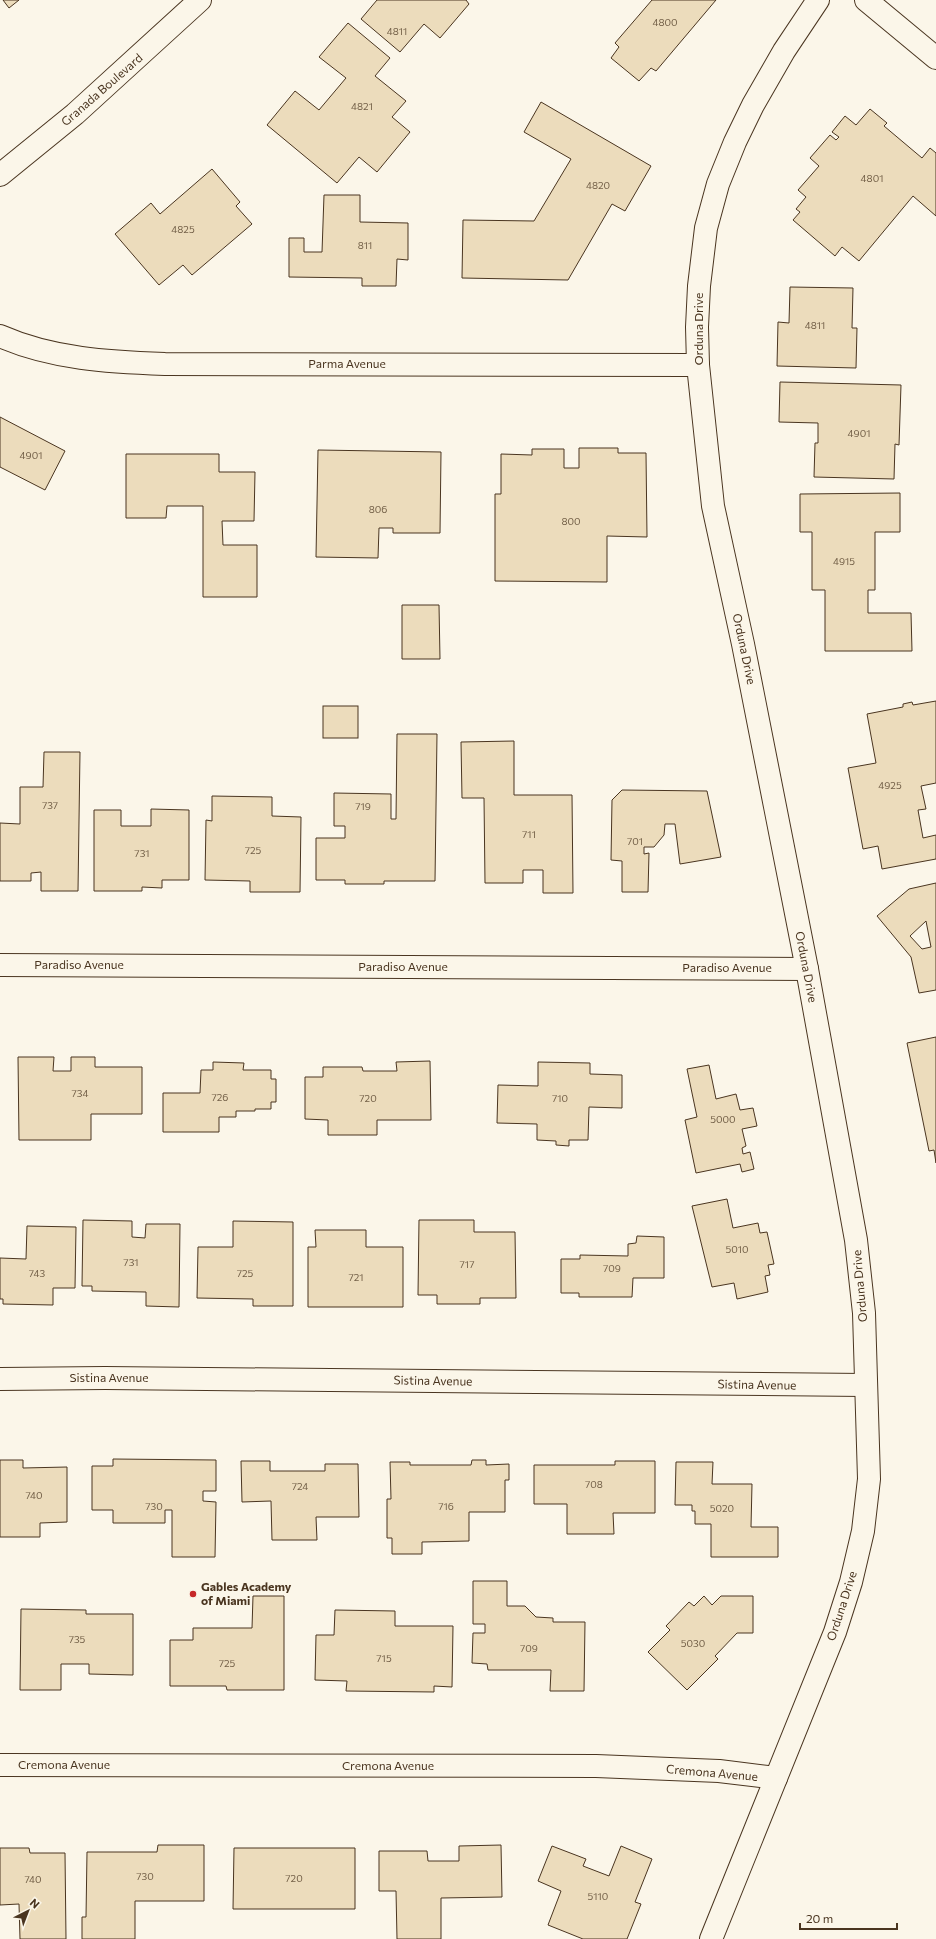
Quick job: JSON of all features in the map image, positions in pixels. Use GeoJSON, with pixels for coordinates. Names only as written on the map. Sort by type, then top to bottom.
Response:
{"type":"FeatureCollection","features":[{"type":"Feature","properties":{"kind":"street","name":"Granada Boulevard"},"geometry":{"type":"LineString","coordinates":[[0,175],[80,109],[200,0]]}},
{"type":"Feature","properties":{"kind":"street","name":"Orduna Drive"},"geometry":{"type":"LineString","coordinates":[[711,1939],[834,1632],[851,1582],[863,1531],[869,1479],[864,1313],[856,1240],[807,969],[743,644],[713,506],[698,365],[699,286],[706,228],[718,184],[735,142],[753,105],[784,52],[818,0]]}},
{"type":"Feature","properties":{"kind":"street"},"geometry":{"type":"LineString","coordinates":[[866,0],[936,58]]}},
{"type":"Feature","properties":{"kind":"street","name":"Parma Avenue"},"geometry":{"type":"LineString","coordinates":[[0,336],[35,349],[74,358],[111,362],[698,365]]}},
{"type":"Feature","properties":{"kind":"street","name":"Paradiso Avenue"},"geometry":{"type":"LineString","coordinates":[[0,965],[807,969]]}},
{"type":"Feature","properties":{"kind":"street","name":"Sistina Avenue"},"geometry":{"type":"LineString","coordinates":[[0,1379],[106,1378],[865,1385]]}},
{"type":"Feature","properties":{"kind":"street","name":"Cremona Avenue"},"geometry":{"type":"LineString","coordinates":[[0,1765],[596,1766],[719,1772],[776,1778]]}},
{"type":"Feature","properties":{"kind":"building"},"geometry":{"type":"Polygon","coordinates":[[[3,0],[19,0],[9,8],[3,0]]]}},
{"type":"Feature","properties":{"kind":"building"},"geometry":{"type":"Polygon","coordinates":[[[377,0],[466,0],[469,4],[440,38],[424,24],[400,52],[361,19],[377,0]]]}},
{"type":"Feature","properties":{"kind":"building"},"geometry":{"type":"Polygon","coordinates":[[[652,0],[716,0],[656,71],[651,68],[639,81],[611,58],[619,47],[615,43],[652,0]]]}},
{"type":"Feature","properties":{"kind":"building"},"geometry":{"type":"Polygon","coordinates":[[[348,23],[390,58],[375,76],[406,101],[392,117],[410,132],[377,172],[359,157],[337,183],[267,125],[295,91],[319,110],[346,78],[319,57],[348,23]]]}},
{"type":"Feature","properties":{"kind":"building"},"geometry":{"type":"Polygon","coordinates":[[[541,102],[651,166],[625,211],[612,204],[568,280],[462,278],[463,220],[534,221],[571,159],[524,132],[541,102]]]}},
{"type":"Feature","properties":{"kind":"building"},"geometry":{"type":"Polygon","coordinates":[[[870,109],[887,123],[884,126],[922,158],[930,148],[936,153],[936,216],[913,196],[859,261],[842,247],[835,256],[793,220],[800,212],[796,209],[806,197],[798,190],[819,166],[810,158],[830,135],[836,140],[839,137],[832,132],[845,116],[856,125],[870,109]]]}},
{"type":"Feature","properties":{"kind":"building"},"geometry":{"type":"Polygon","coordinates":[[[212,169],[240,202],[236,206],[252,224],[192,275],[183,265],[159,285],[115,234],[151,203],[160,214],[212,169]]]}},
{"type":"Feature","properties":{"kind":"building"},"geometry":{"type":"Polygon","coordinates":[[[324,195],[360,195],[360,222],[408,223],[408,260],[397,259],[396,286],[362,286],[362,278],[289,277],[289,238],[304,238],[304,252],[322,252],[324,195]]]}},
{"type":"Feature","properties":{"kind":"building"},"geometry":{"type":"Polygon","coordinates":[[[790,287],[853,288],[852,328],[857,328],[856,368],[777,366],[778,322],[789,323],[790,287]]]}},
{"type":"Feature","properties":{"kind":"building"},"geometry":{"type":"Polygon","coordinates":[[[780,382],[901,385],[899,445],[895,444],[894,479],[814,477],[815,443],[818,443],[818,423],[779,422],[780,382]]]}},
{"type":"Feature","properties":{"kind":"building"},"geometry":{"type":"Polygon","coordinates":[[[0,417],[65,451],[45,490],[0,467],[0,417]]]}},
{"type":"Feature","properties":{"kind":"building"},"geometry":{"type":"Polygon","coordinates":[[[579,448],[618,448],[618,453],[646,453],[647,537],[607,536],[607,582],[495,581],[495,494],[501,494],[501,454],[532,455],[532,449],[564,449],[564,468],[579,468],[579,448]]]}},
{"type":"Feature","properties":{"kind":"building"},"geometry":{"type":"Polygon","coordinates":[[[318,450],[441,452],[440,533],[393,533],[393,528],[379,528],[378,558],[316,557],[318,450]]]}},
{"type":"Feature","properties":{"kind":"building"},"geometry":{"type":"Polygon","coordinates":[[[126,454],[219,454],[219,472],[255,472],[254,521],[222,521],[223,545],[257,545],[257,597],[203,597],[203,506],[167,506],[166,518],[126,518],[126,454]]]}},
{"type":"Feature","properties":{"kind":"building"},"geometry":{"type":"Polygon","coordinates":[[[900,493],[900,532],[875,532],[875,590],[868,590],[868,613],[911,613],[912,651],[825,651],[825,590],[812,590],[812,532],[800,532],[800,494],[900,493]]]}},
{"type":"Feature","properties":{"kind":"building"},"geometry":{"type":"Polygon","coordinates":[[[402,605],[439,605],[440,659],[402,659],[402,605]]]}},
{"type":"Feature","properties":{"kind":"building"},"geometry":{"type":"Polygon","coordinates":[[[936,701],[936,783],[921,786],[926,809],[918,810],[923,838],[936,835],[936,859],[882,869],[878,846],[863,849],[848,768],[876,763],[867,714],[903,707],[903,704],[912,702],[913,705],[936,701]]]}},
{"type":"Feature","properties":{"kind":"building"},"geometry":{"type":"Polygon","coordinates":[[[323,706],[358,706],[358,738],[323,738],[323,706]]]}},
{"type":"Feature","properties":{"kind":"building"},"geometry":{"type":"Polygon","coordinates":[[[397,734],[437,734],[435,881],[384,881],[384,884],[345,884],[345,880],[316,880],[316,838],[345,838],[345,826],[334,826],[334,793],[391,794],[391,819],[396,819],[397,734]]]}},
{"type":"Feature","properties":{"kind":"building"},"geometry":{"type":"Polygon","coordinates":[[[514,741],[514,795],[572,795],[573,893],[543,893],[543,870],[523,870],[523,883],[485,883],[484,798],[462,798],[461,742],[514,741]]]}},
{"type":"Feature","properties":{"kind":"building"},"geometry":{"type":"Polygon","coordinates":[[[44,752],[80,752],[78,891],[41,891],[41,872],[31,873],[31,881],[0,881],[0,823],[20,824],[20,787],[43,787],[44,752]]]}},
{"type":"Feature","properties":{"kind":"building"},"geometry":{"type":"Polygon","coordinates":[[[622,790],[707,791],[721,857],[680,864],[675,824],[665,824],[664,835],[654,847],[644,847],[644,854],[649,853],[648,892],[622,892],[622,861],[611,860],[612,800],[622,790]]]}},
{"type":"Feature","properties":{"kind":"building"},"geometry":{"type":"Polygon","coordinates":[[[212,796],[272,797],[272,816],[301,817],[300,892],[250,892],[250,881],[205,880],[206,820],[212,821],[212,796]]]}},
{"type":"Feature","properties":{"kind":"building"},"geometry":{"type":"Polygon","coordinates":[[[151,809],[189,810],[189,880],[162,880],[162,888],[142,887],[142,891],[94,891],[94,810],[121,810],[121,826],[151,826],[151,809]]]}},
{"type":"Feature","properties":{"kind":"building"},"geometry":{"type":"Polygon","coordinates":[[[936,883],[936,990],[919,993],[911,957],[877,916],[909,889],[936,883]],[[926,921],[910,936],[922,949],[931,947],[926,921]]]}},
{"type":"Feature","properties":{"kind":"building"},"geometry":{"type":"Polygon","coordinates":[[[936,1037],[936,1163],[934,1150],[929,1151],[907,1043],[936,1037]]]}},
{"type":"Feature","properties":{"kind":"building"},"geometry":{"type":"Polygon","coordinates":[[[18,1057],[54,1057],[53,1071],[71,1071],[71,1057],[95,1057],[95,1067],[142,1067],[142,1114],[91,1114],[91,1140],[19,1140],[18,1057]]]}},
{"type":"Feature","properties":{"kind":"building"},"geometry":{"type":"Polygon","coordinates":[[[430,1061],[431,1120],[377,1120],[377,1135],[328,1135],[328,1120],[305,1119],[305,1077],[323,1077],[323,1067],[362,1067],[363,1071],[397,1071],[396,1062],[430,1061]]]}},
{"type":"Feature","properties":{"kind":"building"},"geometry":{"type":"Polygon","coordinates":[[[213,1062],[244,1063],[243,1070],[271,1070],[271,1079],[276,1079],[276,1102],[271,1102],[271,1109],[236,1111],[236,1117],[219,1117],[219,1132],[163,1132],[163,1093],[200,1093],[201,1070],[213,1070],[213,1062]]]}},
{"type":"Feature","properties":{"kind":"building"},"geometry":{"type":"Polygon","coordinates":[[[538,1062],[590,1063],[590,1074],[622,1075],[622,1108],[589,1107],[588,1140],[569,1140],[569,1146],[556,1145],[556,1141],[537,1140],[537,1124],[497,1123],[498,1085],[538,1086],[538,1062]]]}},
{"type":"Feature","properties":{"kind":"building"},"geometry":{"type":"Polygon","coordinates":[[[709,1065],[716,1099],[736,1094],[740,1110],[753,1108],[757,1126],[742,1129],[746,1146],[742,1148],[743,1154],[750,1152],[754,1169],[742,1172],[740,1164],[696,1173],[685,1120],[697,1117],[687,1069],[709,1065]]]}},
{"type":"Feature","properties":{"kind":"building"},"geometry":{"type":"Polygon","coordinates":[[[727,1199],[733,1228],[758,1223],[760,1233],[767,1232],[774,1264],[768,1265],[770,1275],[765,1276],[768,1292],[737,1299],[734,1283],[712,1287],[692,1206],[727,1199]]]}},
{"type":"Feature","properties":{"kind":"building"},"geometry":{"type":"Polygon","coordinates":[[[83,1220],[132,1221],[132,1237],[145,1238],[146,1224],[180,1224],[179,1307],[146,1306],[146,1292],[92,1291],[92,1286],[82,1286],[83,1220]]]}},
{"type":"Feature","properties":{"kind":"building"},"geometry":{"type":"Polygon","coordinates":[[[419,1220],[474,1220],[474,1232],[515,1232],[516,1298],[480,1298],[480,1304],[437,1304],[437,1295],[418,1295],[419,1220]]]}},
{"type":"Feature","properties":{"kind":"building"},"geometry":{"type":"Polygon","coordinates":[[[233,1221],[293,1222],[293,1306],[253,1306],[253,1299],[197,1298],[198,1247],[233,1247],[233,1221]]]}},
{"type":"Feature","properties":{"kind":"building"},"geometry":{"type":"Polygon","coordinates":[[[27,1226],[76,1227],[75,1288],[53,1288],[53,1305],[3,1304],[3,1299],[0,1299],[0,1258],[26,1259],[27,1226]]]}},
{"type":"Feature","properties":{"kind":"building"},"geometry":{"type":"Polygon","coordinates":[[[315,1230],[366,1230],[366,1247],[403,1247],[403,1307],[308,1307],[308,1247],[316,1247],[315,1230]]]}},
{"type":"Feature","properties":{"kind":"building"},"geometry":{"type":"Polygon","coordinates":[[[637,1236],[664,1237],[664,1278],[633,1278],[632,1297],[579,1297],[579,1293],[561,1293],[561,1259],[580,1259],[580,1255],[628,1256],[628,1244],[636,1243],[637,1236]]]}},
{"type":"Feature","properties":{"kind":"building"},"geometry":{"type":"Polygon","coordinates":[[[113,1459],[216,1460],[216,1491],[203,1491],[203,1501],[216,1502],[215,1557],[172,1557],[172,1510],[165,1510],[165,1523],[113,1523],[113,1510],[92,1510],[92,1466],[113,1466],[113,1459]]]}},
{"type":"Feature","properties":{"kind":"building"},"geometry":{"type":"Polygon","coordinates":[[[0,1460],[23,1460],[23,1468],[67,1467],[67,1522],[40,1523],[40,1537],[0,1537],[0,1460]]]}},
{"type":"Feature","properties":{"kind":"building"},"geometry":{"type":"Polygon","coordinates":[[[472,1460],[486,1460],[486,1465],[509,1464],[509,1480],[505,1480],[505,1512],[469,1512],[469,1541],[422,1542],[422,1554],[392,1554],[392,1538],[387,1538],[387,1499],[391,1499],[390,1462],[410,1462],[410,1465],[471,1465],[472,1460]]]}},
{"type":"Feature","properties":{"kind":"building"},"geometry":{"type":"Polygon","coordinates":[[[241,1461],[270,1461],[270,1471],[325,1471],[325,1464],[358,1464],[359,1517],[316,1517],[317,1540],[272,1540],[271,1501],[242,1502],[241,1461]]]}},
{"type":"Feature","properties":{"kind":"building"},"geometry":{"type":"Polygon","coordinates":[[[615,1461],[655,1461],[655,1513],[613,1513],[614,1534],[567,1534],[567,1504],[534,1504],[534,1465],[615,1465],[615,1461]]]}},
{"type":"Feature","properties":{"kind":"building"},"geometry":{"type":"Polygon","coordinates":[[[676,1462],[713,1462],[712,1484],[752,1484],[751,1527],[778,1527],[778,1557],[711,1557],[711,1524],[695,1524],[695,1511],[692,1511],[692,1505],[675,1505],[676,1462]]]}},
{"type":"Feature","properties":{"kind":"building"},"geometry":{"type":"Polygon","coordinates":[[[473,1581],[507,1581],[507,1606],[525,1606],[536,1617],[553,1618],[553,1622],[585,1622],[584,1691],[550,1691],[551,1670],[488,1670],[487,1664],[472,1663],[473,1633],[485,1633],[485,1624],[473,1624],[473,1581]]]}},
{"type":"Feature","properties":{"kind":"building"},"geometry":{"type":"Polygon","coordinates":[[[253,1596],[284,1596],[284,1690],[227,1690],[226,1686],[170,1686],[170,1640],[193,1640],[193,1628],[252,1628],[253,1596]]]}},
{"type":"Feature","properties":{"kind":"building"},"geometry":{"type":"Polygon","coordinates":[[[704,1596],[712,1605],[721,1596],[753,1596],[753,1633],[737,1633],[715,1656],[718,1659],[687,1690],[648,1652],[670,1630],[666,1626],[689,1602],[694,1606],[704,1596]]]}},
{"type":"Feature","properties":{"kind":"building"},"geometry":{"type":"Polygon","coordinates":[[[21,1609],[86,1610],[86,1614],[133,1614],[133,1675],[89,1674],[89,1664],[61,1664],[61,1690],[20,1690],[21,1609]]]}},
{"type":"Feature","properties":{"kind":"building"},"geometry":{"type":"Polygon","coordinates":[[[335,1610],[395,1611],[395,1626],[453,1626],[452,1687],[434,1686],[434,1692],[346,1691],[347,1681],[315,1680],[316,1635],[334,1635],[335,1610]]]}},
{"type":"Feature","properties":{"kind":"building"},"geometry":{"type":"Polygon","coordinates":[[[158,1845],[204,1845],[204,1901],[135,1901],[135,1939],[82,1939],[82,1917],[86,1917],[87,1852],[157,1852],[158,1845]]]}},
{"type":"Feature","properties":{"kind":"building"},"geometry":{"type":"Polygon","coordinates":[[[501,1845],[502,1897],[441,1898],[441,1939],[397,1939],[396,1891],[379,1891],[379,1851],[427,1851],[428,1861],[459,1861],[459,1846],[501,1845]]]}},
{"type":"Feature","properties":{"kind":"building"},"geometry":{"type":"Polygon","coordinates":[[[552,1846],[586,1859],[583,1866],[609,1876],[621,1846],[652,1859],[635,1902],[641,1904],[627,1939],[583,1939],[548,1925],[561,1891],[538,1881],[552,1846]]]}},
{"type":"Feature","properties":{"kind":"building"},"geometry":{"type":"Polygon","coordinates":[[[0,1848],[29,1848],[30,1853],[65,1853],[66,1939],[20,1939],[19,1904],[0,1905],[0,1848]]]}},
{"type":"Feature","properties":{"kind":"building"},"geometry":{"type":"Polygon","coordinates":[[[234,1848],[355,1848],[355,1909],[233,1909],[234,1848]]]}},
{"type":"Feature","properties":{"kind":"place","name":"Gables Academy of Miami"},"geometry":{"type":"Point","coordinates":[193,1594]}}]}
